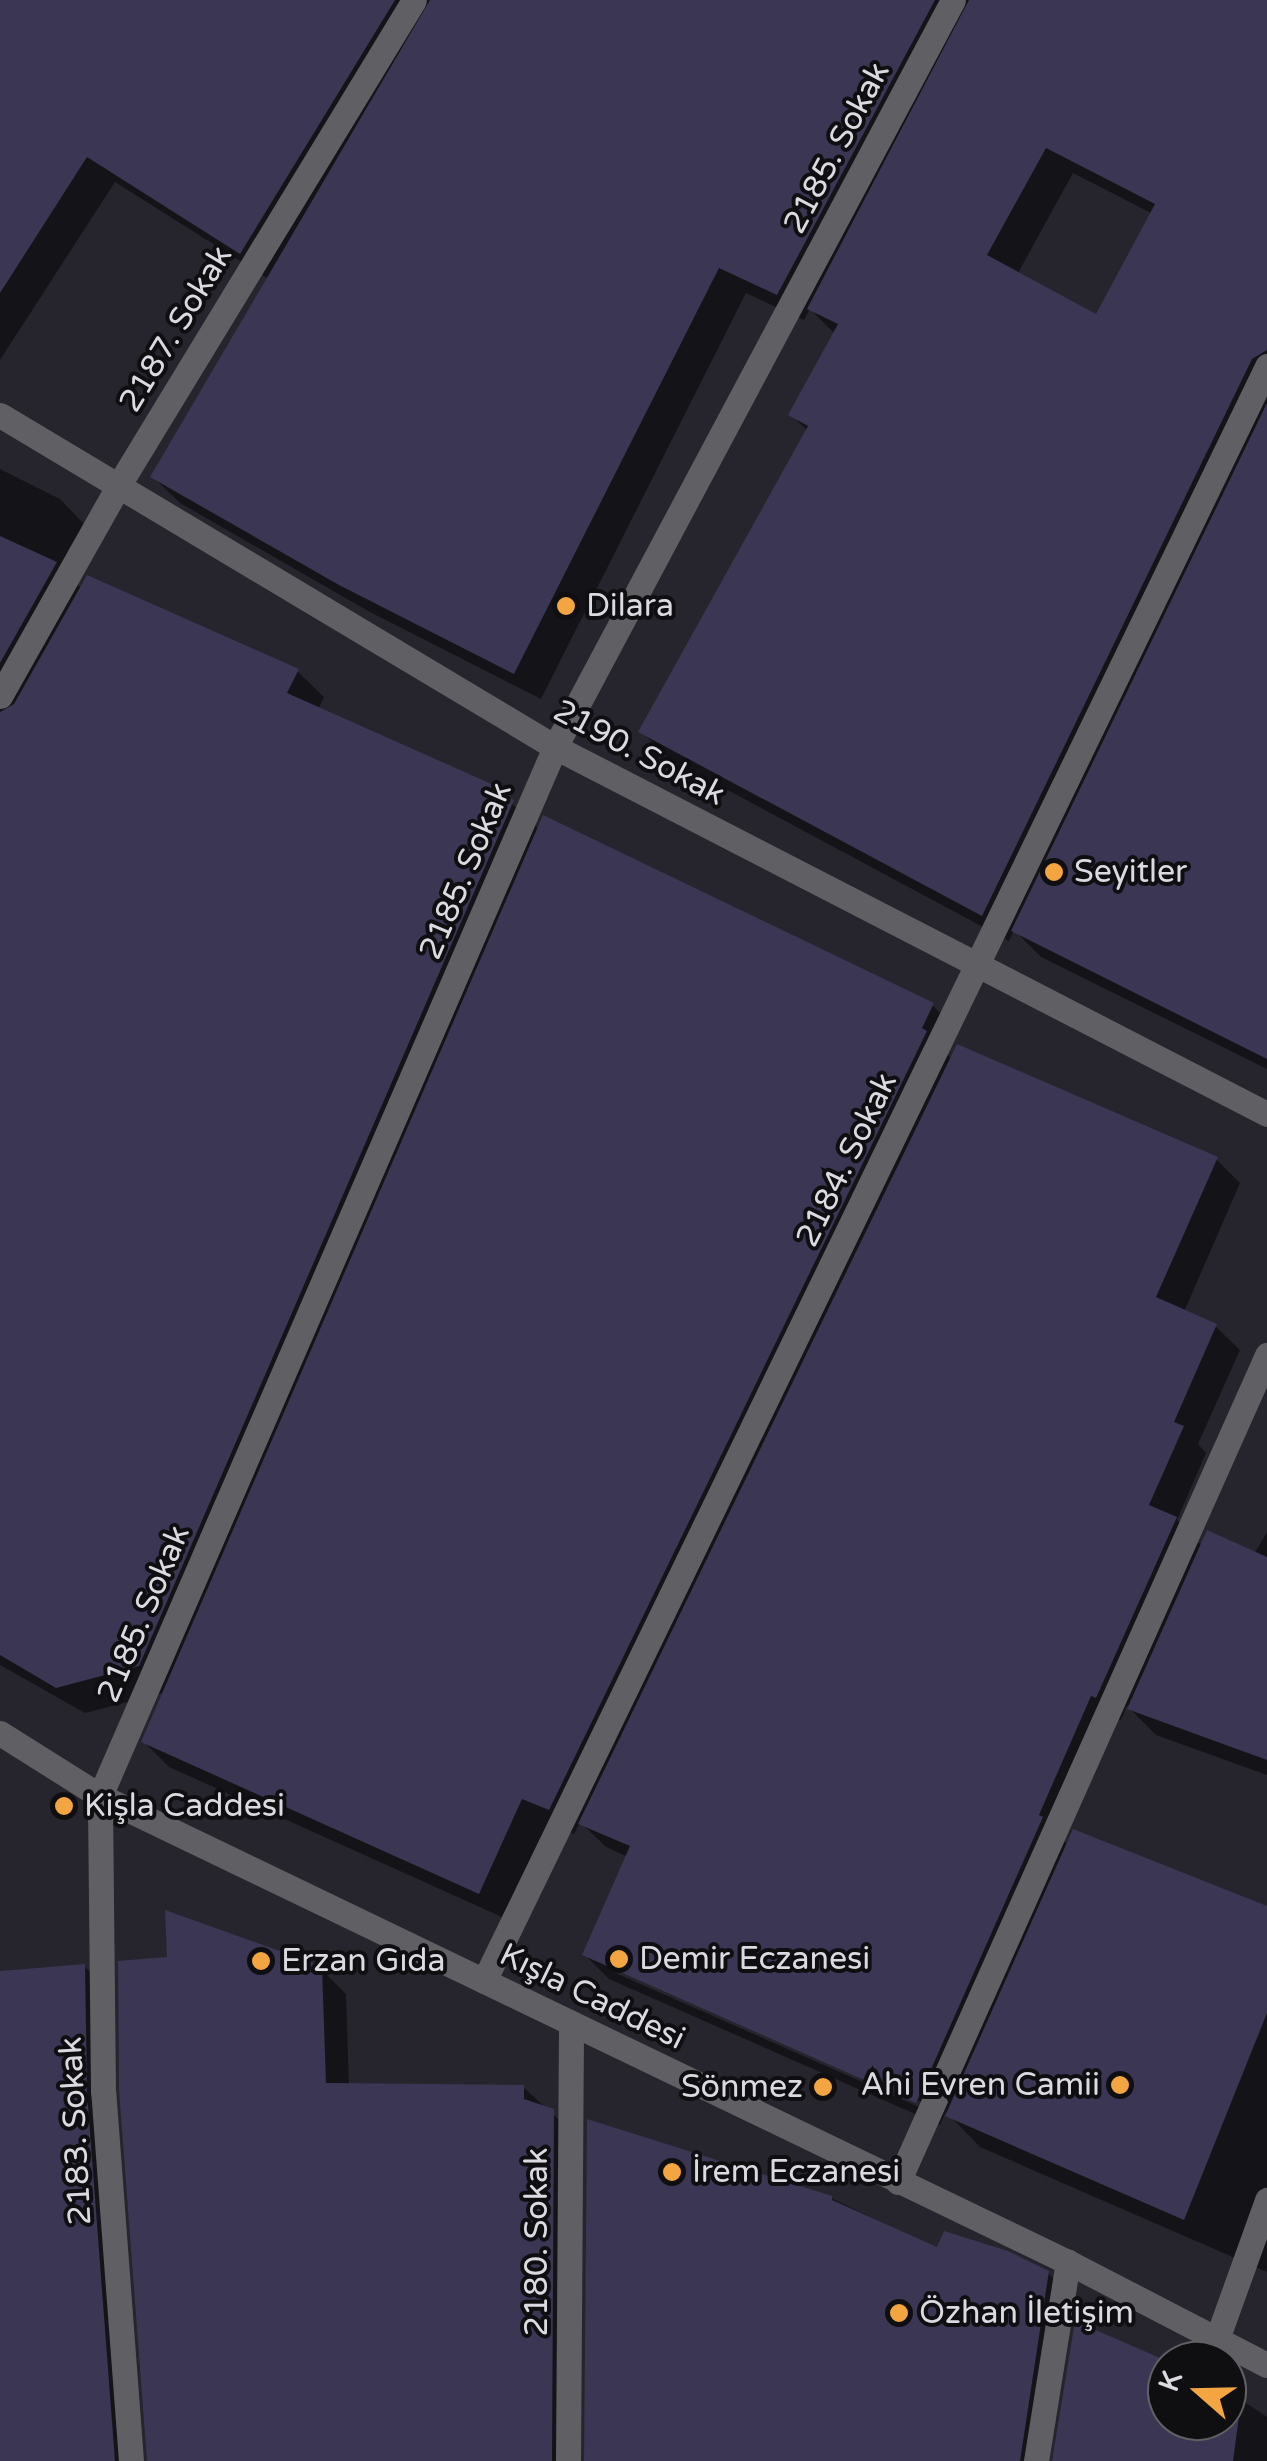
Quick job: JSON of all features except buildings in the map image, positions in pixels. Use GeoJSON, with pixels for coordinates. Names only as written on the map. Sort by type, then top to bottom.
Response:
{"type":"FeatureCollection","features":[{"type":"Feature","properties":{"kind":"street","name":"2187. Sokak"},"geometry":{"type":"LineString","coordinates":[[0,696],[120,482],[414,0]]}},
{"type":"Feature","properties":{"kind":"street","name":"2185. Sokak"},"geometry":{"type":"LineString","coordinates":[[100,1796],[555,748],[953,0]]}},
{"type":"Feature","properties":{"kind":"street","name":"2184. Sokak"},"geometry":{"type":"LineString","coordinates":[[484,1981],[1267,366]]}},
{"type":"Feature","properties":{"kind":"street","name":"2190. Sokak"},"geometry":{"type":"LineString","coordinates":[[0,414],[120,482],[555,748],[1267,1114]]}},
{"type":"Feature","properties":{"kind":"street"},"geometry":{"type":"LineString","coordinates":[[898,2182],[1267,1354]]}},
{"type":"Feature","properties":{"kind":"street","name":"Kışla Caddesi"},"geometry":{"type":"LineString","coordinates":[[0,1734],[100,1796],[1068,2262],[1267,2364]]}},
{"type":"Feature","properties":{"kind":"street","name":"2183. Sokak"},"geometry":{"type":"LineString","coordinates":[[100,1796],[103,2091],[131,2461]]}},
{"type":"Feature","properties":{"kind":"street","name":"2180. Sokak"},"geometry":{"type":"LineString","coordinates":[[568,2461],[571,2023]]}},
{"type":"Feature","properties":{"kind":"street"},"geometry":{"type":"LineString","coordinates":[[1217,2339],[1267,2200]]}},
{"type":"Feature","properties":{"kind":"street"},"geometry":{"type":"LineString","coordinates":[[1036,2461],[1068,2262]]}},
{"type":"Feature","properties":{"kind":"place","name":"Dilara"},"geometry":{"type":"Point","coordinates":[566,606]}},
{"type":"Feature","properties":{"kind":"place","name":"Seyitler"},"geometry":{"type":"Point","coordinates":[1054,872]}},
{"type":"Feature","properties":{"kind":"place","name":"Kişla Caddesi"},"geometry":{"type":"Point","coordinates":[64,1806]}},
{"type":"Feature","properties":{"kind":"place","name":"Demir Eczanesi"},"geometry":{"type":"Point","coordinates":[619,1959]}},
{"type":"Feature","properties":{"kind":"place","name":"Erzan Gıda"},"geometry":{"type":"Point","coordinates":[261,1961]}},
{"type":"Feature","properties":{"kind":"place","name":"Ahi Evren Camii"},"geometry":{"type":"Point","coordinates":[1120,2085]}},
{"type":"Feature","properties":{"kind":"place","name":"Sönmez"},"geometry":{"type":"Point","coordinates":[823,2087]}},
{"type":"Feature","properties":{"kind":"place","name":"İrem Eczanesi"},"geometry":{"type":"Point","coordinates":[672,2172]}},
{"type":"Feature","properties":{"kind":"place","name":"Özhan İletişim"},"geometry":{"type":"Point","coordinates":[899,2313]}}]}
